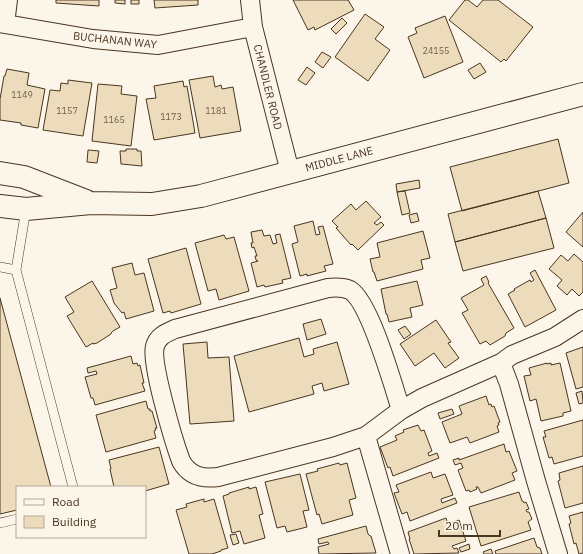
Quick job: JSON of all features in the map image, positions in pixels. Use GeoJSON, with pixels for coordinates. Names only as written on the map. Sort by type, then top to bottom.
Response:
{"type":"FeatureCollection","features":[{"type":"Feature","properties":{"kind":"street"},"geometry":{"type":"LineString","coordinates":[[2,23],[8,0]]}},
{"type":"Feature","properties":{"kind":"street","name":"CHANDLER ROAD"},"geometry":{"type":"LineString","coordinates":[[250,0],[253,27],[290,172]]}},
{"type":"Feature","properties":{"kind":"street","name":"BUCHANAN WAY"},"geometry":{"type":"LineString","coordinates":[[2,23],[93,40],[158,45],[253,27]]}},
{"type":"Feature","properties":{"kind":"street","name":"MIDDLE LANE"},"geometry":{"type":"LineString","coordinates":[[0,206],[26,209],[91,203],[152,204],[201,196],[583,94]]}},
{"type":"Feature","properties":{"kind":"street","name":"MIDDLE LANE"},"geometry":{"type":"LineString","coordinates":[[0,173],[24,177],[91,203]]}},
{"type":"Feature","properties":{"kind":"street"},"geometry":{"type":"LineString","coordinates":[[401,410],[380,346],[363,307],[357,297],[350,290],[340,287],[328,288],[175,329],[158,338],[154,347],[155,366],[178,452],[185,468],[198,477],[207,478],[218,477],[333,447],[366,436],[401,410],[422,398],[555,337],[583,319]]}},
{"type":"Feature","properties":{"kind":"street"},"geometry":{"type":"LineString","coordinates":[[501,363],[509,384],[558,554]]}},
{"type":"Feature","properties":{"kind":"street"},"geometry":{"type":"LineString","coordinates":[[366,436],[400,554]]}},
{"type":"Feature","properties":{"kind":"lane"},"geometry":{"type":"LineString","coordinates":[[26,209],[16,270],[73,486]]}},
{"type":"Feature","properties":{"kind":"lane"},"geometry":{"type":"LineString","coordinates":[[0,267],[16,270]]}},
{"type":"Feature","properties":{"kind":"lane"},"geometry":{"type":"LineString","coordinates":[[0,524],[16,519]]}},
{"type":"Feature","properties":{"kind":"building"},"geometry":{"type":"Polygon","coordinates":[[[56,0],[99,0],[99,6],[56,3],[56,0]]]}},
{"type":"Feature","properties":{"kind":"building"},"geometry":{"type":"Polygon","coordinates":[[[115,0],[125,0],[125,4],[115,3],[115,0]]]}},
{"type":"Feature","properties":{"kind":"building"},"geometry":{"type":"Polygon","coordinates":[[[131,0],[139,0],[139,4],[131,4],[131,0]]]}},
{"type":"Feature","properties":{"kind":"building"},"geometry":{"type":"Polygon","coordinates":[[[154,0],[198,0],[198,5],[155,8],[154,0]]]}},
{"type":"Feature","properties":{"kind":"building"},"geometry":{"type":"Polygon","coordinates":[[[293,0],[348,0],[354,10],[315,30],[314,27],[308,30],[293,0]]]}},
{"type":"Feature","properties":{"kind":"building"},"geometry":{"type":"Polygon","coordinates":[[[465,0],[468,0],[477,7],[483,0],[498,0],[533,27],[506,61],[504,59],[501,62],[449,20],[465,0]]]}},
{"type":"Feature","properties":{"kind":"building"},"geometry":{"type":"Polygon","coordinates":[[[365,14],[384,27],[375,39],[390,50],[368,81],[335,57],[365,14]]]}},
{"type":"Feature","properties":{"kind":"building"},"geometry":{"type":"Polygon","coordinates":[[[445,16],[463,62],[424,78],[408,37],[417,33],[415,28],[445,16]]]}},
{"type":"Feature","properties":{"kind":"building"},"geometry":{"type":"Polygon","coordinates":[[[342,18],[347,23],[336,34],[331,29],[342,18]]]}},
{"type":"Feature","properties":{"kind":"building"},"geometry":{"type":"Polygon","coordinates":[[[322,52],[331,57],[323,68],[315,62],[322,52]]]}},
{"type":"Feature","properties":{"kind":"building"},"geometry":{"type":"Polygon","coordinates":[[[480,63],[486,72],[474,79],[468,70],[480,63]]]}},
{"type":"Feature","properties":{"kind":"building"},"geometry":{"type":"Polygon","coordinates":[[[307,67],[315,73],[306,85],[298,80],[307,67]]]}},
{"type":"Feature","properties":{"kind":"building"},"geometry":{"type":"Polygon","coordinates":[[[7,69],[29,73],[27,85],[45,89],[38,128],[21,125],[21,123],[0,120],[0,99],[4,76],[7,69]]]}},
{"type":"Feature","properties":{"kind":"building"},"geometry":{"type":"Polygon","coordinates":[[[213,76],[215,87],[221,85],[222,89],[233,87],[241,131],[200,138],[189,80],[213,76]]]}},
{"type":"Feature","properties":{"kind":"building"},"geometry":{"type":"Polygon","coordinates":[[[68,80],[92,83],[83,136],[43,130],[50,90],[60,91],[61,83],[68,84],[68,80]]]}},
{"type":"Feature","properties":{"kind":"building"},"geometry":{"type":"Polygon","coordinates":[[[183,81],[184,87],[187,86],[195,133],[154,140],[146,99],[156,98],[154,86],[183,81]]]}},
{"type":"Feature","properties":{"kind":"building"},"geometry":{"type":"Polygon","coordinates":[[[98,84],[122,86],[121,94],[137,96],[131,146],[92,141],[98,84]]]}},
{"type":"Feature","properties":{"kind":"building"},"geometry":{"type":"Polygon","coordinates":[[[558,139],[569,183],[462,211],[450,167],[558,139]]]}},
{"type":"Feature","properties":{"kind":"building"},"geometry":{"type":"Polygon","coordinates":[[[126,149],[137,149],[137,151],[141,151],[142,166],[121,164],[120,151],[126,151],[126,149]]]}},
{"type":"Feature","properties":{"kind":"building"},"geometry":{"type":"Polygon","coordinates":[[[88,150],[99,151],[97,163],[87,162],[88,150]]]}},
{"type":"Feature","properties":{"kind":"building"},"geometry":{"type":"Polygon","coordinates":[[[419,180],[420,188],[397,192],[396,184],[419,180]]]}},
{"type":"Feature","properties":{"kind":"building"},"geometry":{"type":"Polygon","coordinates":[[[405,191],[410,213],[402,215],[397,192],[405,191]]]}},
{"type":"Feature","properties":{"kind":"building"},"geometry":{"type":"Polygon","coordinates":[[[538,191],[546,218],[455,242],[448,214],[538,191]]]}},
{"type":"Feature","properties":{"kind":"building"},"geometry":{"type":"Polygon","coordinates":[[[366,201],[381,217],[374,223],[377,225],[381,222],[384,225],[358,250],[352,244],[351,245],[336,228],[338,227],[332,221],[351,204],[356,210],[366,201]]]}},
{"type":"Feature","properties":{"kind":"building"},"geometry":{"type":"Polygon","coordinates":[[[583,212],[583,247],[566,232],[583,212]]]}},
{"type":"Feature","properties":{"kind":"building"},"geometry":{"type":"Polygon","coordinates":[[[417,213],[419,221],[411,223],[409,215],[417,213]]]}},
{"type":"Feature","properties":{"kind":"building"},"geometry":{"type":"Polygon","coordinates":[[[546,218],[554,248],[463,271],[455,242],[546,218]]]}},
{"type":"Feature","properties":{"kind":"building"},"geometry":{"type":"Polygon","coordinates":[[[313,221],[316,235],[320,234],[318,227],[323,226],[333,264],[324,266],[326,271],[307,276],[307,274],[300,276],[292,244],[298,242],[294,226],[313,221]]]}},
{"type":"Feature","properties":{"kind":"building"},"geometry":{"type":"Polygon","coordinates":[[[262,230],[264,236],[270,235],[273,244],[277,243],[275,235],[280,234],[291,278],[282,280],[283,283],[265,287],[264,285],[257,287],[251,263],[258,261],[256,260],[255,256],[257,256],[254,247],[252,248],[251,243],[253,243],[251,232],[262,230]]]}},
{"type":"Feature","properties":{"kind":"building"},"geometry":{"type":"Polygon","coordinates":[[[423,231],[430,258],[421,260],[423,269],[377,281],[370,259],[380,257],[377,243],[423,231]]]}},
{"type":"Feature","properties":{"kind":"building"},"geometry":{"type":"Polygon","coordinates":[[[224,235],[226,239],[234,237],[249,291],[219,300],[216,289],[208,291],[195,243],[224,235]]]}},
{"type":"Feature","properties":{"kind":"building"},"geometry":{"type":"Polygon","coordinates":[[[186,248],[201,304],[171,313],[170,311],[163,313],[148,259],[186,248]]]}},
{"type":"Feature","properties":{"kind":"building"},"geometry":{"type":"Polygon","coordinates":[[[574,254],[583,262],[583,292],[579,296],[572,289],[567,295],[557,286],[562,280],[549,269],[561,255],[568,261],[574,254]]]}},
{"type":"Feature","properties":{"kind":"building"},"geometry":{"type":"Polygon","coordinates":[[[132,263],[135,275],[144,273],[154,311],[126,319],[124,312],[122,313],[114,303],[110,290],[117,288],[112,268],[132,263]]]}},
{"type":"Feature","properties":{"kind":"building"},"geometry":{"type":"Polygon","coordinates":[[[535,270],[556,310],[525,327],[508,294],[530,280],[531,282],[534,280],[530,273],[535,270]]]}},
{"type":"Feature","properties":{"kind":"building"},"geometry":{"type":"Polygon","coordinates":[[[486,276],[489,282],[488,283],[514,328],[506,333],[505,336],[490,345],[486,341],[480,344],[462,313],[468,310],[461,298],[484,285],[481,279],[486,276]]]}},
{"type":"Feature","properties":{"kind":"building"},"geometry":{"type":"Polygon","coordinates":[[[92,281],[120,327],[97,343],[93,343],[86,347],[67,316],[74,312],[65,297],[92,281]]]}},
{"type":"Feature","properties":{"kind":"building"},"geometry":{"type":"Polygon","coordinates":[[[417,281],[423,305],[410,308],[412,317],[389,322],[381,289],[417,281]]]}},
{"type":"Feature","properties":{"kind":"building"},"geometry":{"type":"Polygon","coordinates":[[[0,298],[51,486],[16,486],[16,510],[0,514],[0,298]]]}},
{"type":"Feature","properties":{"kind":"building"},"geometry":{"type":"Polygon","coordinates":[[[321,319],[326,334],[307,340],[303,324],[321,319]]]}},
{"type":"Feature","properties":{"kind":"building"},"geometry":{"type":"Polygon","coordinates":[[[436,320],[451,342],[448,343],[459,358],[445,368],[434,353],[415,366],[400,344],[436,320]]]}},
{"type":"Feature","properties":{"kind":"building"},"geometry":{"type":"Polygon","coordinates":[[[405,326],[411,334],[404,339],[398,330],[405,326]]]}},
{"type":"Feature","properties":{"kind":"building"},"geometry":{"type":"Polygon","coordinates":[[[299,338],[304,357],[314,354],[313,349],[337,342],[349,384],[324,391],[322,383],[312,386],[314,394],[249,412],[234,356],[299,338]]]}},
{"type":"Feature","properties":{"kind":"building"},"geometry":{"type":"Polygon","coordinates":[[[207,342],[208,358],[229,357],[234,421],[190,424],[183,344],[207,342]]]}},
{"type":"Feature","properties":{"kind":"building"},"geometry":{"type":"Polygon","coordinates":[[[583,347],[583,387],[576,389],[566,353],[583,347]]]}},
{"type":"Feature","properties":{"kind":"building"},"geometry":{"type":"Polygon","coordinates":[[[131,356],[133,364],[137,363],[138,366],[140,365],[144,383],[142,383],[145,391],[95,405],[93,398],[91,398],[85,377],[97,374],[96,371],[88,373],[87,368],[131,356]]]}},
{"type":"Feature","properties":{"kind":"building"},"geometry":{"type":"Polygon","coordinates":[[[551,363],[551,365],[560,363],[571,411],[563,413],[563,416],[541,421],[536,399],[530,401],[524,376],[531,375],[529,368],[551,363]]]}},
{"type":"Feature","properties":{"kind":"building"},"geometry":{"type":"Polygon","coordinates":[[[582,391],[583,403],[579,404],[576,393],[582,391]]]}},
{"type":"Feature","properties":{"kind":"building"},"geometry":{"type":"Polygon","coordinates":[[[486,396],[489,405],[491,404],[492,407],[494,406],[500,422],[497,426],[499,432],[470,443],[467,437],[450,443],[442,422],[462,414],[459,406],[486,396]]]}},
{"type":"Feature","properties":{"kind":"building"},"geometry":{"type":"Polygon","coordinates":[[[146,401],[148,409],[152,411],[157,428],[155,428],[156,430],[154,431],[156,438],[106,452],[96,415],[146,401]]]}},
{"type":"Feature","properties":{"kind":"building"},"geometry":{"type":"Polygon","coordinates":[[[452,409],[454,414],[440,419],[438,413],[452,409]]]}},
{"type":"Feature","properties":{"kind":"building"},"geometry":{"type":"Polygon","coordinates":[[[583,420],[583,456],[554,464],[552,457],[549,458],[543,437],[546,437],[544,431],[583,420]]]}},
{"type":"Feature","properties":{"kind":"building"},"geometry":{"type":"Polygon","coordinates":[[[418,425],[421,431],[424,430],[432,451],[428,453],[429,456],[437,453],[439,458],[393,476],[390,467],[388,468],[380,447],[397,440],[395,436],[404,432],[403,430],[418,425]]]}},
{"type":"Feature","properties":{"kind":"building"},"geometry":{"type":"Polygon","coordinates":[[[504,444],[506,452],[509,451],[517,471],[512,473],[515,480],[481,493],[478,487],[470,492],[469,490],[466,491],[458,470],[463,468],[461,463],[455,465],[453,460],[459,458],[459,460],[504,444]]]}},
{"type":"Feature","properties":{"kind":"building"},"geometry":{"type":"Polygon","coordinates":[[[159,447],[169,484],[146,491],[146,486],[114,486],[109,460],[159,447]]]}},
{"type":"Feature","properties":{"kind":"building"},"geometry":{"type":"Polygon","coordinates":[[[339,463],[340,465],[347,463],[356,498],[349,500],[353,515],[322,524],[319,514],[317,515],[306,474],[318,471],[317,469],[339,463]]]}},
{"type":"Feature","properties":{"kind":"building"},"geometry":{"type":"Polygon","coordinates":[[[583,466],[583,503],[565,508],[558,481],[560,480],[559,473],[583,466]]]}},
{"type":"Feature","properties":{"kind":"building"},"geometry":{"type":"Polygon","coordinates":[[[431,472],[433,478],[445,474],[453,495],[441,499],[442,503],[455,498],[457,503],[410,521],[407,512],[402,514],[394,493],[399,492],[396,485],[431,472]]]}},
{"type":"Feature","properties":{"kind":"building"},"geometry":{"type":"Polygon","coordinates":[[[300,474],[309,510],[303,511],[307,527],[287,532],[285,526],[277,528],[265,482],[300,474]]]}},
{"type":"Feature","properties":{"kind":"building"},"geometry":{"type":"Polygon","coordinates":[[[249,487],[249,489],[256,487],[263,514],[259,515],[265,538],[244,544],[240,531],[232,533],[223,496],[249,487]]]}},
{"type":"Feature","properties":{"kind":"building"},"geometry":{"type":"Polygon","coordinates":[[[519,492],[522,501],[524,503],[526,502],[529,509],[526,510],[529,512],[532,519],[528,522],[531,530],[481,546],[469,507],[519,492]]]}},
{"type":"Feature","properties":{"kind":"building"},"geometry":{"type":"Polygon","coordinates":[[[204,499],[204,502],[214,499],[228,548],[212,554],[189,554],[176,510],[187,507],[186,504],[204,499]]]}},
{"type":"Feature","properties":{"kind":"building"},"geometry":{"type":"Polygon","coordinates":[[[583,512],[583,553],[579,554],[576,543],[574,544],[569,524],[571,523],[569,516],[583,512]]]}},
{"type":"Feature","properties":{"kind":"building"},"geometry":{"type":"Polygon","coordinates":[[[446,518],[448,524],[459,520],[466,541],[452,546],[454,549],[457,548],[459,553],[414,554],[408,532],[446,518]]]}},
{"type":"Feature","properties":{"kind":"building"},"geometry":{"type":"Polygon","coordinates":[[[366,526],[368,534],[371,536],[376,553],[319,554],[318,547],[329,544],[328,542],[319,544],[318,539],[366,526]]]}},
{"type":"Feature","properties":{"kind":"building"},"geometry":{"type":"Polygon","coordinates":[[[236,534],[239,543],[233,545],[230,535],[236,534]]]}},
{"type":"Feature","properties":{"kind":"building"},"geometry":{"type":"Polygon","coordinates":[[[534,538],[537,547],[540,548],[542,554],[496,554],[495,551],[534,538]]]}},
{"type":"Feature","properties":{"kind":"building"},"geometry":{"type":"Polygon","coordinates":[[[469,544],[470,549],[461,552],[459,548],[469,544]]]}},
{"type":"Feature","properties":{"kind":"building"},"geometry":{"type":"Polygon","coordinates":[[[491,549],[493,554],[484,554],[483,552],[491,549]]]}}]}
